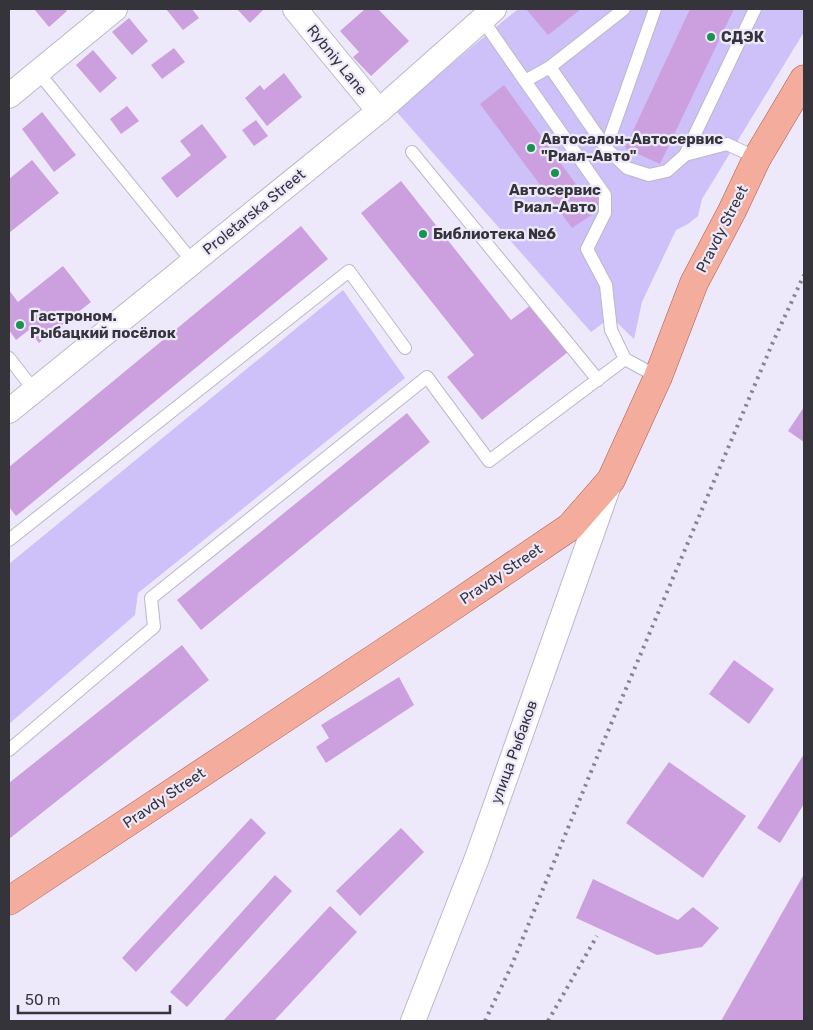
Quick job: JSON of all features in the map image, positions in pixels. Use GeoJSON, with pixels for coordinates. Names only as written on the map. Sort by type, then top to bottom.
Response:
{"type":"FeatureCollection","features":[{"type":"Feature","properties":{"kind":"main road","name":"Pravdy Street"},"geometry":{"type":"LineString","coordinates":[[9,901],[443,614],[570,527],[611,480],[658,377],[694,283],[732,211],[757,158],[804,79]]}},
{"type":"Feature","properties":{"kind":"street"},"geometry":{"type":"LineString","coordinates":[[9,96],[115,9]]}},
{"type":"Feature","properties":{"kind":"street","name":"Rybniy Lane"},"geometry":{"type":"LineString","coordinates":[[295,9],[379,111]]}},
{"type":"Feature","properties":{"kind":"street","name":"Proletarska Street"},"geometry":{"type":"LineString","coordinates":[[9,411],[379,111],[488,14]]}},
{"type":"Feature","properties":{"kind":"street","name":"улица Рыбаков"},"geometry":{"type":"LineString","coordinates":[[412,1021],[477,858],[611,480]]}},
{"type":"Feature","properties":{"kind":"lane"},"geometry":{"type":"LineString","coordinates":[[526,81],[550,67],[624,9]]}},
{"type":"Feature","properties":{"kind":"lane"},"geometry":{"type":"LineString","coordinates":[[606,148],[655,9]]}},
{"type":"Feature","properties":{"kind":"lane"},"geometry":{"type":"LineString","coordinates":[[550,67],[606,148],[627,168],[649,174],[666,171],[685,155],[755,9]]}},
{"type":"Feature","properties":{"kind":"lane"},"geometry":{"type":"LineString","coordinates":[[488,14],[526,81],[605,195],[605,212],[587,248],[606,285],[611,330],[625,359],[658,377]]}},
{"type":"Feature","properties":{"kind":"lane"},"geometry":{"type":"LineString","coordinates":[[38,72],[192,261]]}},
{"type":"Feature","properties":{"kind":"lane"},"geometry":{"type":"LineString","coordinates":[[685,155],[727,144],[757,158]]}},
{"type":"Feature","properties":{"kind":"lane"},"geometry":{"type":"LineString","coordinates":[[412,152],[598,380]]}},
{"type":"Feature","properties":{"kind":"lane"},"geometry":{"type":"LineString","coordinates":[[9,540],[349,271],[405,348]]}},
{"type":"Feature","properties":{"kind":"lane"},"geometry":{"type":"LineString","coordinates":[[9,358],[34,390]]}},
{"type":"Feature","properties":{"kind":"lane"},"geometry":{"type":"LineString","coordinates":[[9,750],[154,626],[151,598],[427,377],[489,461],[625,359]]}},
{"type":"Feature","properties":{"kind":"shaded area"},"geometry":{"type":"Polygon","coordinates":[[[518,9],[804,9],[804,32],[702,199],[698,216],[676,230],[642,302],[634,339],[611,317],[591,332],[395,110],[518,9]]]}},
{"type":"Feature","properties":{"kind":"shaded area"},"geometry":{"type":"Polygon","coordinates":[[[343,290],[405,378],[138,593],[135,615],[9,724],[9,564],[343,290]]]}},
{"type":"Feature","properties":{"kind":"building"},"geometry":{"type":"Polygon","coordinates":[[[34,9],[65,9],[67,11],[49,27],[34,9]]]}},
{"type":"Feature","properties":{"kind":"building"},"geometry":{"type":"Polygon","coordinates":[[[166,9],[192,9],[199,18],[183,30],[166,9]]]}},
{"type":"Feature","properties":{"kind":"building"},"geometry":{"type":"Polygon","coordinates":[[[237,9],[262,9],[263,10],[250,23],[237,9]]]}},
{"type":"Feature","properties":{"kind":"building"},"geometry":{"type":"Polygon","coordinates":[[[365,9],[378,9],[409,41],[371,76],[353,57],[359,52],[340,31],[365,9]]]}},
{"type":"Feature","properties":{"kind":"building"},"geometry":{"type":"Polygon","coordinates":[[[526,9],[581,9],[548,35],[526,9]]]}},
{"type":"Feature","properties":{"kind":"building"},"geometry":{"type":"Polygon","coordinates":[[[690,9],[734,9],[660,164],[625,148],[690,9]]]}},
{"type":"Feature","properties":{"kind":"building"},"geometry":{"type":"Polygon","coordinates":[[[129,18],[148,41],[132,55],[112,32],[129,18]]]}},
{"type":"Feature","properties":{"kind":"building"},"geometry":{"type":"Polygon","coordinates":[[[174,48],[185,62],[162,79],[151,65],[174,48]]]}},
{"type":"Feature","properties":{"kind":"building"},"geometry":{"type":"Polygon","coordinates":[[[93,50],[117,78],[100,93],[76,65],[93,50]]]}},
{"type":"Feature","properties":{"kind":"building"},"geometry":{"type":"Polygon","coordinates":[[[284,73],[302,97],[267,126],[245,98],[260,85],[264,90],[284,73]]]}},
{"type":"Feature","properties":{"kind":"building","name":"Автосалон-Автосервис \"Риал-Авто\""},"geometry":{"type":"Polygon","coordinates":[[[504,85],[583,194],[593,192],[599,198],[599,210],[572,228],[480,104],[504,85]]]}},
{"type":"Feature","properties":{"kind":"building"},"geometry":{"type":"Polygon","coordinates":[[[127,106],[139,121],[121,134],[110,119],[127,106]]]}},
{"type":"Feature","properties":{"kind":"building"},"geometry":{"type":"Polygon","coordinates":[[[42,112],[76,155],[54,172],[22,129],[42,112]]]}},
{"type":"Feature","properties":{"kind":"building"},"geometry":{"type":"Polygon","coordinates":[[[256,120],[268,136],[254,146],[242,130],[256,120]]]}},
{"type":"Feature","properties":{"kind":"building"},"geometry":{"type":"Polygon","coordinates":[[[202,124],[227,157],[177,198],[161,178],[191,155],[180,141],[202,124]]]}},
{"type":"Feature","properties":{"kind":"building"},"geometry":{"type":"Polygon","coordinates":[[[32,160],[59,193],[9,233],[9,179],[32,160]]]}},
{"type":"Feature","properties":{"kind":"building"},"geometry":{"type":"Polygon","coordinates":[[[401,181],[511,320],[531,305],[568,352],[482,420],[447,377],[474,355],[361,213],[401,181]]]}},
{"type":"Feature","properties":{"kind":"building"},"geometry":{"type":"Polygon","coordinates":[[[301,226],[328,259],[16,516],[9,507],[9,467],[301,226]]]}},
{"type":"Feature","properties":{"kind":"building"},"geometry":{"type":"Polygon","coordinates":[[[63,266],[91,302],[39,343],[29,330],[16,340],[9,330],[9,290],[18,302],[63,266]]]}},
{"type":"Feature","properties":{"kind":"building"},"geometry":{"type":"Polygon","coordinates":[[[804,407],[804,442],[788,431],[804,407]]]}},
{"type":"Feature","properties":{"kind":"building"},"geometry":{"type":"Polygon","coordinates":[[[407,413],[430,442],[201,630],[177,600],[407,413]]]}},
{"type":"Feature","properties":{"kind":"building"},"geometry":{"type":"Polygon","coordinates":[[[182,645],[209,680],[9,839],[9,783],[182,645]]]}},
{"type":"Feature","properties":{"kind":"building"},"geometry":{"type":"Polygon","coordinates":[[[734,660],[774,689],[749,724],[709,694],[734,660]]]}},
{"type":"Feature","properties":{"kind":"building"},"geometry":{"type":"Polygon","coordinates":[[[399,677],[414,705],[326,763],[316,747],[329,738],[321,725],[399,677]]]}},
{"type":"Feature","properties":{"kind":"building"},"geometry":{"type":"Polygon","coordinates":[[[804,754],[804,804],[780,843],[757,828],[804,754]]]}},
{"type":"Feature","properties":{"kind":"building"},"geometry":{"type":"Polygon","coordinates":[[[669,762],[746,816],[703,878],[626,823],[669,762]]]}},
{"type":"Feature","properties":{"kind":"building"},"geometry":{"type":"Polygon","coordinates":[[[251,818],[266,833],[136,972],[122,958],[251,818]]]}},
{"type":"Feature","properties":{"kind":"building"},"geometry":{"type":"Polygon","coordinates":[[[401,828],[424,852],[360,916],[336,891],[401,828]]]}},
{"type":"Feature","properties":{"kind":"building"},"geometry":{"type":"Polygon","coordinates":[[[804,874],[804,1021],[721,1021],[804,874]]]}},
{"type":"Feature","properties":{"kind":"building"},"geometry":{"type":"Polygon","coordinates":[[[275,875],[292,891],[187,1007],[170,992],[275,875]]]}},
{"type":"Feature","properties":{"kind":"building"},"geometry":{"type":"Polygon","coordinates":[[[593,879],[678,920],[693,907],[719,928],[702,947],[657,955],[576,918],[593,879]]]}},
{"type":"Feature","properties":{"kind":"building"},"geometry":{"type":"Polygon","coordinates":[[[330,906],[357,932],[274,1021],[223,1021],[330,906]]]}},
{"type":"Feature","properties":{"kind":"railway"},"geometry":{"type":"LineString","coordinates":[[485,1021],[511,967],[600,750],[773,342],[804,275]]}},
{"type":"Feature","properties":{"kind":"railway"},"geometry":{"type":"LineString","coordinates":[[548,1021],[597,936]]}},
{"type":"Feature","properties":{"kind":"place","name":"СДЭК"},"geometry":{"type":"Point","coordinates":[711,37]}},
{"type":"Feature","properties":{"kind":"place","name":"Автосалон-Автосервис \"Риал-Авто\""},"geometry":{"type":"Point","coordinates":[531,148]}},
{"type":"Feature","properties":{"kind":"place","name":"Автосервис Риал-Авто"},"geometry":{"type":"Point","coordinates":[555,173]}},
{"type":"Feature","properties":{"kind":"place","name":"Библиотека №6"},"geometry":{"type":"Point","coordinates":[423,234]}},
{"type":"Feature","properties":{"kind":"place","name":"Гастроном. Рыбацкий посёлок"},"geometry":{"type":"Point","coordinates":[20,325]}}]}
